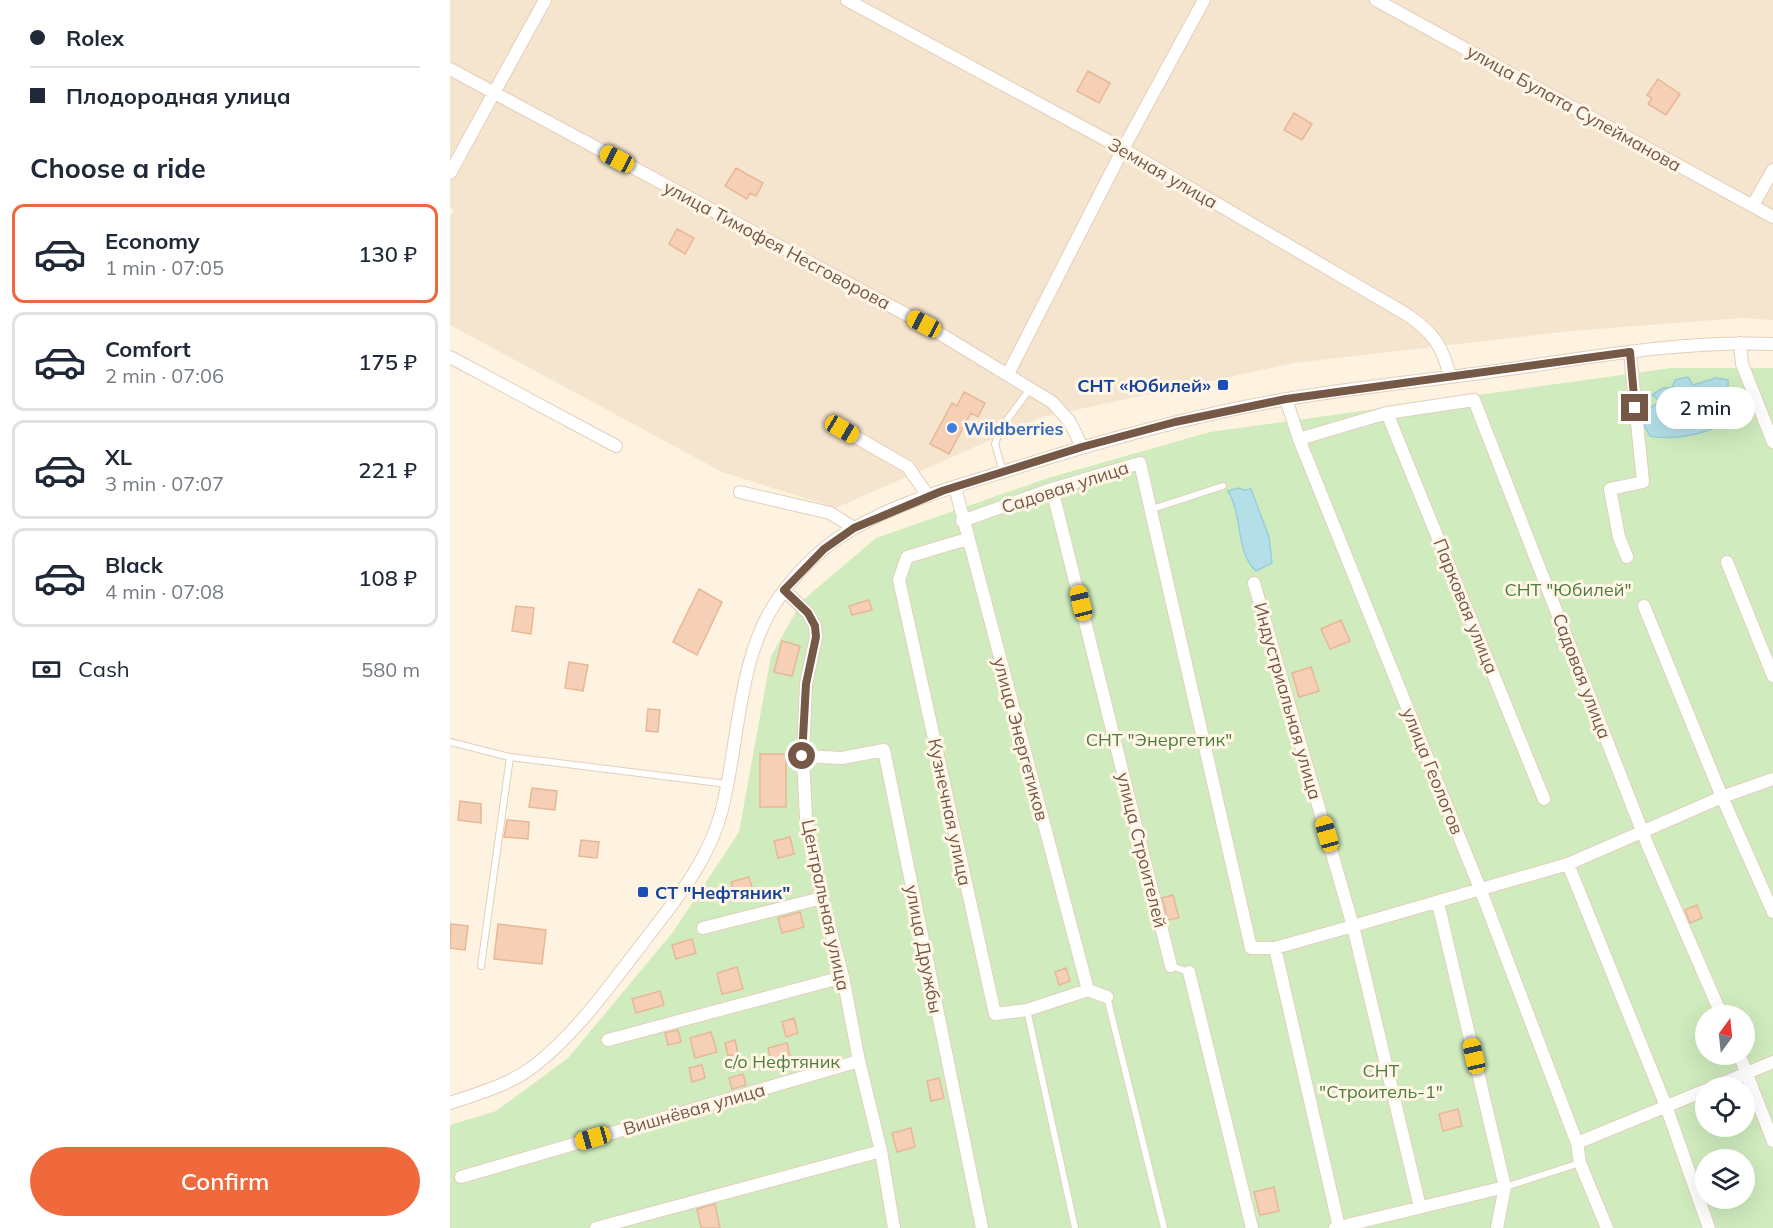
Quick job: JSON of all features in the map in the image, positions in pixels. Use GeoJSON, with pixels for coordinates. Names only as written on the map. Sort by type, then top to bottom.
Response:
{"type":"FeatureCollection","features":[{"type":"Feature","properties":{"kind":"street"},"geometry":{"type":"LineString","coordinates":[[450,173],[545,0]]}},
{"type":"Feature","properties":{"kind":"street","name":"Земная улица"},"geometry":{"type":"LineString","coordinates":[[847,0],[1123,149],[1406,314],[1436,337],[1445,356],[1449,377]]}},
{"type":"Feature","properties":{"kind":"street"},"geometry":{"type":"LineString","coordinates":[[1008,374],[1123,149],[1204,0]]}},
{"type":"Feature","properties":{"kind":"street","name":"улица Булата Сулейманова"},"geometry":{"type":"LineString","coordinates":[[1376,0],[1773,217]]}},
{"type":"Feature","properties":{"kind":"street","name":"улица Тимофея Несговорова"},"geometry":{"type":"LineString","coordinates":[[450,69],[924,324],[1008,374],[1052,402],[1070,422],[1082,447]]}},
{"type":"Feature","properties":{"kind":"street"},"geometry":{"type":"LineString","coordinates":[[1753,206],[1773,170]]}},
{"type":"Feature","properties":{"kind":"street"},"geometry":{"type":"LineString","coordinates":[[450,1103],[514,1079],[555,1049],[653,930],[700,863],[722,814],[752,657],[765,620],[784,590],[821,552],[854,528],[928,496],[1082,447],[1175,422],[1286,399],[1630,352],[1740,343],[1773,344]]}},
{"type":"Feature","properties":{"kind":"street"},"geometry":{"type":"LineString","coordinates":[[1740,343],[1742,364],[1773,442]]}},
{"type":"Feature","properties":{"kind":"street"},"geometry":{"type":"LineString","coordinates":[[1627,557],[1619,537],[1610,489],[1643,482],[1630,352]]}},
{"type":"Feature","properties":{"kind":"street"},"geometry":{"type":"LineString","coordinates":[[450,357],[616,446]]}},
{"type":"Feature","properties":{"kind":"street","name":"улица Геологов"},"geometry":{"type":"LineString","coordinates":[[1286,399],[1299,439],[1577,1143],[1580,1163],[1607,1228]]}},
{"type":"Feature","properties":{"kind":"street","name":"Садовая улица"},"geometry":{"type":"LineString","coordinates":[[1299,439],[1387,412],[1474,400],[1643,832],[1717,1005]]}},
{"type":"Feature","properties":{"kind":"street","name":"Парковая улица"},"geometry":{"type":"LineString","coordinates":[[1387,412],[1544,799]]}},
{"type":"Feature","properties":{"kind":"street"},"geometry":{"type":"LineString","coordinates":[[842,429],[908,467],[928,496]]}},
{"type":"Feature","properties":{"kind":"street","name":"Садовая улица"},"geometry":{"type":"LineString","coordinates":[[962,521],[1052,489],[1140,463],[1149,511],[1251,948],[1275,948]]}},
{"type":"Feature","properties":{"kind":"street","name":"улица Энергетиков"},"geometry":{"type":"LineString","coordinates":[[955,487],[962,521],[1089,990]]}},
{"type":"Feature","properties":{"kind":"street","name":"улица Строителей"},"geometry":{"type":"LineString","coordinates":[[1052,489],[1171,966]]}},
{"type":"Feature","properties":{"kind":"street"},"geometry":{"type":"LineString","coordinates":[[740,492],[830,513],[854,528]]}},
{"type":"Feature","properties":{"kind":"street","name":"Кузнечная улица"},"geometry":{"type":"LineString","coordinates":[[967,538],[907,557],[899,580],[995,1014],[1027,1010],[1089,990]]}},
{"type":"Feature","properties":{"kind":"street"},"geometry":{"type":"LineString","coordinates":[[1727,562],[1773,676]]}},
{"type":"Feature","properties":{"kind":"street","name":"Индустриальная улица"},"geometry":{"type":"LineString","coordinates":[[1254,583],[1353,926]]}},
{"type":"Feature","properties":{"kind":"street","name":"Центральная улица"},"geometry":{"type":"LineString","coordinates":[[784,590],[808,613],[815,626],[816,637],[806,684],[802,756],[806,819],[822,898],[843,977],[859,1061],[881,1151],[894,1228]]}},
{"type":"Feature","properties":{"kind":"street"},"geometry":{"type":"LineString","coordinates":[[1644,606],[1722,797],[1773,912]]}},
{"type":"Feature","properties":{"kind":"street","name":"улица Дружбы"},"geometry":{"type":"LineString","coordinates":[[802,756],[842,758],[884,750],[982,1228]]}},
{"type":"Feature","properties":{"kind":"street"},"geometry":{"type":"LineString","coordinates":[[1505,1187],[1337,1227],[1275,948],[1478,892],[1568,864],[1722,797],[1773,779]]}},
{"type":"Feature","properties":{"kind":"street"},"geometry":{"type":"LineString","coordinates":[[1568,864],[1666,1106],[1709,1228]]}},
{"type":"Feature","properties":{"kind":"street"},"geometry":{"type":"LineString","coordinates":[[703,928],[822,898]]}},
{"type":"Feature","properties":{"kind":"street"},"geometry":{"type":"LineString","coordinates":[[1438,903],[1505,1187],[1497,1228]]}},
{"type":"Feature","properties":{"kind":"street"},"geometry":{"type":"LineString","coordinates":[[1353,926],[1420,1207]]}},
{"type":"Feature","properties":{"kind":"street"},"geometry":{"type":"LineString","coordinates":[[1189,972],[1252,1228]]}},
{"type":"Feature","properties":{"kind":"street"},"geometry":{"type":"LineString","coordinates":[[608,1040],[843,977]]}},
{"type":"Feature","properties":{"kind":"street"},"geometry":{"type":"LineString","coordinates":[[1089,990],[1107,997]]}},
{"type":"Feature","properties":{"kind":"street","name":"Вишнёвая улица"},"geometry":{"type":"LineString","coordinates":[[460,1177],[859,1061]]}},
{"type":"Feature","properties":{"kind":"street"},"geometry":{"type":"LineString","coordinates":[[1736,1077],[1773,1062]]}},
{"type":"Feature","properties":{"kind":"street"},"geometry":{"type":"LineString","coordinates":[[1745,1065],[1773,1141]]}},
{"type":"Feature","properties":{"kind":"street"},"geometry":{"type":"LineString","coordinates":[[1577,1143],[1695,1094]]}},
{"type":"Feature","properties":{"kind":"street"},"geometry":{"type":"LineString","coordinates":[[596,1228],[881,1151]]}},
{"type":"Feature","properties":{"kind":"lane"},"geometry":{"type":"LineString","coordinates":[[1003,471],[994,444],[1001,428],[1030,389]]}},
{"type":"Feature","properties":{"kind":"lane"},"geometry":{"type":"LineString","coordinates":[[1149,511],[1224,486]]}},
{"type":"Feature","properties":{"kind":"lane"},"geometry":{"type":"LineString","coordinates":[[450,742],[510,757],[728,784]]}},
{"type":"Feature","properties":{"kind":"lane"},"geometry":{"type":"LineString","coordinates":[[481,966],[510,757]]}},
{"type":"Feature","properties":{"kind":"lane"},"geometry":{"type":"LineString","coordinates":[[1171,966],[1189,972]]}},
{"type":"Feature","properties":{"kind":"lane"},"geometry":{"type":"LineString","coordinates":[[1107,997],[1164,1228]]}},
{"type":"Feature","properties":{"kind":"lane"},"geometry":{"type":"LineString","coordinates":[[1027,1010],[1076,1228]]}},
{"type":"Feature","properties":{"kind":"lane"},"geometry":{"type":"LineString","coordinates":[[1505,1187],[1580,1163]]}},
{"type":"Feature","properties":{"kind":"shaded area"},"geometry":{"type":"Polygon","coordinates":[[[450,0],[1773,0],[1773,320],[1742,318],[1571,331],[1294,363],[1043,417],[836,508],[722,472],[450,325],[450,216],[454,210],[450,207],[450,0]]]}},
{"type":"Feature","properties":{"kind":"green space"},"geometry":{"type":"Polygon","coordinates":[[[1671,368],[1773,368],[1773,1228],[450,1228],[450,1125],[496,1111],[568,1058],[673,932],[739,832],[771,656],[802,601],[876,538],[1048,478],[1210,432],[1671,368]]]}},
{"type":"Feature","properties":{"kind":"water"},"geometry":{"type":"Polygon","coordinates":[[[1688,377],[1693,385],[1716,378],[1728,380],[1728,393],[1734,399],[1735,414],[1718,426],[1696,434],[1671,437],[1650,436],[1642,421],[1647,411],[1660,401],[1652,395],[1663,388],[1672,388],[1675,380],[1688,377]]]}},
{"type":"Feature","properties":{"kind":"water"},"geometry":{"type":"Polygon","coordinates":[[[1238,488],[1251,489],[1269,537],[1272,563],[1256,571],[1245,555],[1236,512],[1228,491],[1238,488]]]}},
{"type":"Feature","properties":{"kind":"building"},"geometry":{"type":"Polygon","coordinates":[[[1088,71],[1110,83],[1099,103],[1077,91],[1088,71]]]}},
{"type":"Feature","properties":{"kind":"building"},"geometry":{"type":"Polygon","coordinates":[[[1658,79],[1680,94],[1666,115],[1648,104],[1652,98],[1647,95],[1658,79]]]}},
{"type":"Feature","properties":{"kind":"building"},"geometry":{"type":"Polygon","coordinates":[[[1294,113],[1312,124],[1302,140],[1284,130],[1294,113]]]}},
{"type":"Feature","properties":{"kind":"building"},"geometry":{"type":"Polygon","coordinates":[[[736,168],[763,183],[756,196],[750,193],[747,199],[725,186],[736,168]]]}},
{"type":"Feature","properties":{"kind":"building"},"geometry":{"type":"Polygon","coordinates":[[[677,229],[694,238],[685,254],[669,244],[677,229]]]}},
{"type":"Feature","properties":{"kind":"building"},"geometry":{"type":"Polygon","coordinates":[[[964,392],[985,403],[978,417],[971,413],[949,454],[930,444],[952,403],[957,406],[964,392]]]}},
{"type":"Feature","properties":{"kind":"building"},"geometry":{"type":"Polygon","coordinates":[[[699,589],[722,602],[697,655],[673,642],[699,589]]]}},
{"type":"Feature","properties":{"kind":"building"},"geometry":{"type":"Polygon","coordinates":[[[869,600],[872,610],[852,615],[849,606],[869,600]]]}},
{"type":"Feature","properties":{"kind":"building"},"geometry":{"type":"Polygon","coordinates":[[[516,606],[534,608],[531,634],[512,631],[516,606]]]}},
{"type":"Feature","properties":{"kind":"building"},"geometry":{"type":"Polygon","coordinates":[[[1341,620],[1350,641],[1330,649],[1321,629],[1341,620]]]}},
{"type":"Feature","properties":{"kind":"building"},"geometry":{"type":"Polygon","coordinates":[[[782,641],[800,646],[792,676],[774,672],[782,641]]]}},
{"type":"Feature","properties":{"kind":"building"},"geometry":{"type":"Polygon","coordinates":[[[569,662],[588,665],[583,691],[565,688],[569,662]]]}},
{"type":"Feature","properties":{"kind":"building"},"geometry":{"type":"Polygon","coordinates":[[[1311,667],[1319,691],[1299,697],[1292,673],[1311,667]]]}},
{"type":"Feature","properties":{"kind":"building"},"geometry":{"type":"Polygon","coordinates":[[[648,709],[660,710],[658,732],[646,731],[648,709]]]}},
{"type":"Feature","properties":{"kind":"building"},"geometry":{"type":"Polygon","coordinates":[[[760,754],[786,754],[786,807],[760,807],[760,754]]]}},
{"type":"Feature","properties":{"kind":"building"},"geometry":{"type":"Polygon","coordinates":[[[532,788],[557,791],[555,810],[529,807],[532,788]]]}},
{"type":"Feature","properties":{"kind":"building"},"geometry":{"type":"Polygon","coordinates":[[[460,801],[481,804],[481,823],[458,820],[460,801]]]}},
{"type":"Feature","properties":{"kind":"building"},"geometry":{"type":"Polygon","coordinates":[[[507,820],[529,822],[528,839],[504,837],[507,820]]]}},
{"type":"Feature","properties":{"kind":"building"},"geometry":{"type":"Polygon","coordinates":[[[790,837],[794,854],[778,858],[774,841],[790,837]]]}},
{"type":"Feature","properties":{"kind":"building"},"geometry":{"type":"Polygon","coordinates":[[[581,840],[599,842],[597,858],[579,856],[581,840]]]}},
{"type":"Feature","properties":{"kind":"building"},"geometry":{"type":"Polygon","coordinates":[[[749,877],[752,887],[734,892],[731,882],[749,877]]]}},
{"type":"Feature","properties":{"kind":"building"},"geometry":{"type":"Polygon","coordinates":[[[1173,895],[1179,918],[1168,920],[1162,898],[1173,895]]]}},
{"type":"Feature","properties":{"kind":"building"},"geometry":{"type":"Polygon","coordinates":[[[1697,905],[1702,918],[1690,923],[1685,910],[1697,905]]]}},
{"type":"Feature","properties":{"kind":"building"},"geometry":{"type":"Polygon","coordinates":[[[800,912],[804,927],[782,933],[778,918],[800,912]]]}},
{"type":"Feature","properties":{"kind":"building"},"geometry":{"type":"Polygon","coordinates":[[[451,924],[468,926],[465,950],[450,948],[451,924]]]}},
{"type":"Feature","properties":{"kind":"building"},"geometry":{"type":"Polygon","coordinates":[[[498,924],[546,930],[542,964],[494,959],[498,924]]]}},
{"type":"Feature","properties":{"kind":"building"},"geometry":{"type":"Polygon","coordinates":[[[692,939],[696,953],[676,959],[672,945],[692,939]]]}},
{"type":"Feature","properties":{"kind":"building"},"geometry":{"type":"Polygon","coordinates":[[[737,967],[743,989],[722,994],[717,973],[737,967]]]}},
{"type":"Feature","properties":{"kind":"building"},"geometry":{"type":"Polygon","coordinates":[[[1066,968],[1070,981],[1059,985],[1055,972],[1066,968]]]}},
{"type":"Feature","properties":{"kind":"building"},"geometry":{"type":"Polygon","coordinates":[[[660,991],[664,1005],[636,1013],[632,999],[660,991]]]}},
{"type":"Feature","properties":{"kind":"building"},"geometry":{"type":"Polygon","coordinates":[[[794,1018],[798,1033],[786,1037],[782,1022],[794,1018]]]}},
{"type":"Feature","properties":{"kind":"building"},"geometry":{"type":"Polygon","coordinates":[[[678,1030],[681,1042],[668,1045],[665,1033],[678,1030]]]}},
{"type":"Feature","properties":{"kind":"building"},"geometry":{"type":"Polygon","coordinates":[[[711,1032],[717,1052],[695,1058],[690,1038],[711,1032]]]}},
{"type":"Feature","properties":{"kind":"building"},"geometry":{"type":"Polygon","coordinates":[[[735,1040],[738,1054],[728,1056],[725,1043],[735,1040]]]}},
{"type":"Feature","properties":{"kind":"building"},"geometry":{"type":"Polygon","coordinates":[[[787,1043],[791,1061],[772,1066],[768,1048],[787,1043]]]}},
{"type":"Feature","properties":{"kind":"building"},"geometry":{"type":"Polygon","coordinates":[[[702,1065],[705,1078],[692,1082],[689,1068],[702,1065]]]}},
{"type":"Feature","properties":{"kind":"building"},"geometry":{"type":"Polygon","coordinates":[[[743,1074],[746,1085],[732,1089],[729,1078],[743,1074]]]}},
{"type":"Feature","properties":{"kind":"building"},"geometry":{"type":"Polygon","coordinates":[[[939,1078],[944,1098],[931,1101],[927,1081],[939,1078]]]}},
{"type":"Feature","properties":{"kind":"building"},"geometry":{"type":"Polygon","coordinates":[[[1458,1109],[1462,1126],[1443,1131],[1439,1114],[1458,1109]]]}},
{"type":"Feature","properties":{"kind":"building"},"geometry":{"type":"Polygon","coordinates":[[[911,1128],[915,1147],[897,1152],[892,1133],[911,1128]]]}},
{"type":"Feature","properties":{"kind":"building"},"geometry":{"type":"Polygon","coordinates":[[[1274,1187],[1279,1211],[1260,1215],[1254,1192],[1274,1187]]]}},
{"type":"Feature","properties":{"kind":"building"},"geometry":{"type":"Polygon","coordinates":[[[715,1204],[720,1228],[701,1228],[697,1209],[715,1204]]]}},
{"type":"Feature","properties":{"kind":"place","name":"СНТ «Юбилей»"},"geometry":{"type":"Point","coordinates":[1223,385]}},
{"type":"Feature","properties":{"kind":"place","name":"Wildberries"},"geometry":{"type":"Point","coordinates":[952,428]}},
{"type":"Feature","properties":{"kind":"place","name":"СТ \"Нефтяник\""},"geometry":{"type":"Point","coordinates":[643,892]}},
{"type":"Feature","properties":{"kind":"route"},"geometry":{"type":"LineString","coordinates":[[802,756],[806,684],[816,637],[815,626],[808,613],[784,590],[798,573],[834,541],[854,528],[928,496],[1082,447],[1197,417],[1286,399],[1630,352],[1635,408]]}},
{"type":"Feature","properties":{"kind":"park label","name":"СНТ \"Юбилей\""},"geometry":{"type":"Point","coordinates":[1568,589]}},
{"type":"Feature","properties":{"kind":"park label","name":"СНТ \"Энергетик\""},"geometry":{"type":"Point","coordinates":[1159,739]}},
{"type":"Feature","properties":{"kind":"park label","name":"с/о Нефтяник"},"geometry":{"type":"Point","coordinates":[782,1061]}},
{"type":"Feature","properties":{"kind":"park label","name":"СНТ \"Строитель-1\""},"geometry":{"type":"Point","coordinates":[1381,1080]}}]}
